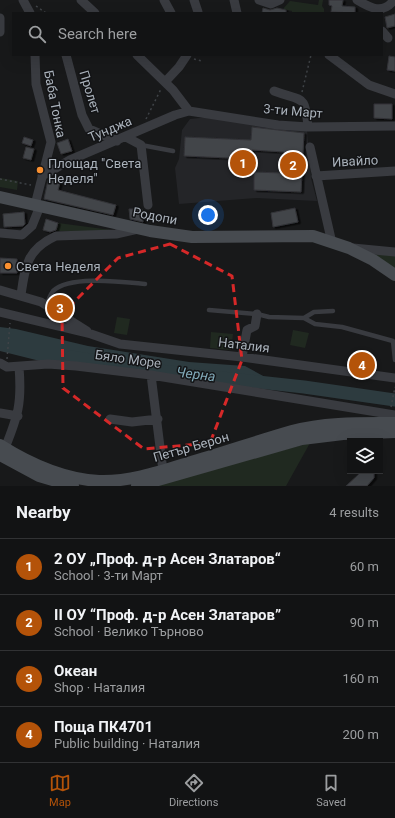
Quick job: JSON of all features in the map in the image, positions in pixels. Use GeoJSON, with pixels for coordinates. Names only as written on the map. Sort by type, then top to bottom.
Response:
{"type":"FeatureCollection","features":[{"type":"Feature","properties":{"kind":"main road","name":"Родопи"},"geometry":{"type":"LineString","coordinates":[[0,197],[144,230],[192,237],[313,236],[349,248],[373,260],[395,275]]}},
{"type":"Feature","properties":{"kind":"main road","name":"Петър Берон"},"geometry":{"type":"LineString","coordinates":[[2,450],[47,470],[78,478],[112,480],[128,479],[163,471],[293,431],[353,428],[395,423]]}},
{"type":"Feature","properties":{"kind":"main road","name":"Петър Берон"},"geometry":{"type":"LineString","coordinates":[[137,486],[302,439],[353,428],[395,432]]}},
{"type":"Feature","properties":{"kind":"main road"},"geometry":{"type":"LineString","coordinates":[[2,450],[39,476],[73,486]]}},
{"type":"Feature","properties":{"kind":"street"},"geometry":{"type":"LineString","coordinates":[[22,0],[29,12]]}},
{"type":"Feature","properties":{"kind":"street"},"geometry":{"type":"LineString","coordinates":[[81,0],[94,12]]}},
{"type":"Feature","properties":{"kind":"street"},"geometry":{"type":"LineString","coordinates":[[164,0],[170,12]]}},
{"type":"Feature","properties":{"kind":"street"},"geometry":{"type":"LineString","coordinates":[[194,0],[198,12]]}},
{"type":"Feature","properties":{"kind":"street"},"geometry":{"type":"LineString","coordinates":[[234,0],[237,12]]}},
{"type":"Feature","properties":{"kind":"street"},"geometry":{"type":"LineString","coordinates":[[260,0],[271,4],[280,0]]}},
{"type":"Feature","properties":{"kind":"street"},"geometry":{"type":"LineString","coordinates":[[357,0],[373,11],[384,9],[394,0]]}},
{"type":"Feature","properties":{"kind":"street"},"geometry":{"type":"LineString","coordinates":[[0,18],[0,32]]}},
{"type":"Feature","properties":{"kind":"street","name":"Баба Тонка"},"geometry":{"type":"LineString","coordinates":[[0,233],[22,235],[32,226],[38,205],[39,187],[51,142],[37,90],[34,68],[35,56]]}},
{"type":"Feature","properties":{"kind":"street","name":"Пролет"},"geometry":{"type":"LineString","coordinates":[[66,56],[82,115],[89,129],[117,141]]}},
{"type":"Feature","properties":{"kind":"street"},"geometry":{"type":"LineString","coordinates":[[138,56],[165,82],[189,110]]}},
{"type":"Feature","properties":{"kind":"street"},"geometry":{"type":"LineString","coordinates":[[165,82],[179,67],[186,56]]}},
{"type":"Feature","properties":{"kind":"street"},"geometry":{"type":"LineString","coordinates":[[330,56],[369,85],[395,94]]}},
{"type":"Feature","properties":{"kind":"street"},"geometry":{"type":"LineString","coordinates":[[274,91],[300,99],[306,106],[308,127]]}},
{"type":"Feature","properties":{"kind":"street","name":"Тунджа"},"geometry":{"type":"LineString","coordinates":[[42,176],[70,160],[189,110]]}},
{"type":"Feature","properties":{"kind":"street","name":"3-ти Март"},"geometry":{"type":"LineString","coordinates":[[189,110],[278,125],[308,127],[395,126]]}},
{"type":"Feature","properties":{"kind":"street"},"geometry":{"type":"LineString","coordinates":[[126,136],[141,145],[148,205]]}},
{"type":"Feature","properties":{"kind":"street"},"geometry":{"type":"LineString","coordinates":[[310,147],[332,242]]}},
{"type":"Feature","properties":{"kind":"street","name":"Ивайло"},"geometry":{"type":"LineString","coordinates":[[316,176],[395,171]]}},
{"type":"Feature","properties":{"kind":"street"},"geometry":{"type":"LineString","coordinates":[[21,295],[25,266],[36,247],[50,239],[56,236],[116,234],[144,230]]}},
{"type":"Feature","properties":{"kind":"street"},"geometry":{"type":"LineString","coordinates":[[349,248],[395,252]]}},
{"type":"Feature","properties":{"kind":"street","name":"Наталия"},"geometry":{"type":"LineString","coordinates":[[0,290],[21,295],[47,305],[91,334]]}},
{"type":"Feature","properties":{"kind":"street","name":"Наталия"},"geometry":{"type":"LineString","coordinates":[[0,312],[91,334],[120,344],[242,357],[395,378]]}},
{"type":"Feature","properties":{"kind":"street"},"geometry":{"type":"LineString","coordinates":[[242,357],[247,330],[255,326],[257,314]]}},
{"type":"Feature","properties":{"kind":"street","name":"Бяло Море"},"geometry":{"type":"LineString","coordinates":[[4,362],[7,367],[48,364],[151,375],[393,410]]}},
{"type":"Feature","properties":{"kind":"street"},"geometry":{"type":"LineString","coordinates":[[2,450],[18,416],[21,387],[19,367]]}},
{"type":"Feature","properties":{"kind":"street"},"geometry":{"type":"LineString","coordinates":[[151,375],[158,419],[163,471]]}},
{"type":"Feature","properties":{"kind":"street"},"geometry":{"type":"LineString","coordinates":[[0,413],[18,416]]}},
{"type":"Feature","properties":{"kind":"street"},"geometry":{"type":"LineString","coordinates":[[110,419],[132,422],[158,419]]}},
{"type":"Feature","properties":{"kind":"lane"},"geometry":{"type":"LineString","coordinates":[[141,145],[173,151]]}},
{"type":"Feature","properties":{"kind":"lane"},"geometry":{"type":"LineString","coordinates":[[47,305],[52,292],[60,286],[85,282],[110,281],[145,284]]}},
{"type":"Feature","properties":{"kind":"lane"},"geometry":{"type":"LineString","coordinates":[[209,310],[257,314],[269,317],[304,318],[315,324],[342,327],[393,341],[395,360]]}},
{"type":"Feature","properties":{"kind":"lane"},"geometry":{"type":"LineString","coordinates":[[304,318],[314,312],[332,311]]}},
{"type":"Feature","properties":{"kind":"path"},"geometry":{"type":"LineString","coordinates":[[300,99],[311,56]]}},
{"type":"Feature","properties":{"kind":"path"},"geometry":{"type":"LineString","coordinates":[[149,111],[165,82]]}},
{"type":"Feature","properties":{"kind":"path"},"geometry":{"type":"LineString","coordinates":[[0,179],[39,187]]}},
{"type":"Feature","properties":{"kind":"path"},"geometry":{"type":"LineString","coordinates":[[144,230],[148,205]]}},
{"type":"Feature","properties":{"kind":"path"},"geometry":{"type":"LineString","coordinates":[[4,362],[10,318]]}},
{"type":"Feature","properties":{"kind":"path"},"geometry":{"type":"LineString","coordinates":[[393,410],[395,387]]}},
{"type":"Feature","properties":{"kind":"highlighted area"},"geometry":{"type":"Polygon","coordinates":[[[170,244],[232,276],[242,360],[210,443],[144,449],[63,388],[62,314],[118,258],[170,244]]]}},
{"type":"Feature","properties":{"kind":"shaded area"},"geometry":{"type":"Polygon","coordinates":[[[319,0],[323,0],[322,6],[324,12],[292,12],[283,9],[290,1],[318,5],[319,0]]]}},
{"type":"Feature","properties":{"kind":"shaded area"},"geometry":{"type":"Polygon","coordinates":[[[209,117],[307,129],[311,178],[317,201],[257,198],[179,204],[175,168],[179,159],[182,130],[190,119],[209,117]]]}},
{"type":"Feature","properties":{"kind":"shaded area"},"geometry":{"type":"Polygon","coordinates":[[[0,178],[18,181],[17,190],[0,187],[0,178]]]}},
{"type":"Feature","properties":{"kind":"shaded area"},"geometry":{"type":"Polygon","coordinates":[[[58,223],[119,231],[56,231],[58,223]]]}},
{"type":"Feature","properties":{"kind":"shaded area"},"geometry":{"type":"Polygon","coordinates":[[[367,253],[395,255],[395,270],[367,253]]]}},
{"type":"Feature","properties":{"kind":"shaded area"},"geometry":{"type":"Polygon","coordinates":[[[117,317],[130,319],[127,335],[114,333],[117,317]]]}},
{"type":"Feature","properties":{"kind":"shaded area"},"geometry":{"type":"Polygon","coordinates":[[[0,327],[16,329],[88,346],[189,362],[245,366],[265,377],[229,377],[98,357],[81,363],[48,363],[0,351],[0,327]]]}},
{"type":"Feature","properties":{"kind":"shaded area"},"geometry":{"type":"Polygon","coordinates":[[[293,330],[309,333],[305,348],[290,345],[293,330]]]}},
{"type":"Feature","properties":{"kind":"shaded area"},"geometry":{"type":"Polygon","coordinates":[[[211,332],[233,334],[231,350],[210,348],[211,332]]]}},
{"type":"Feature","properties":{"kind":"shaded area"},"geometry":{"type":"Polygon","coordinates":[[[310,443],[286,486],[150,486],[310,443]]]}},
{"type":"Feature","properties":{"kind":"building"},"geometry":{"type":"Polygon","coordinates":[[[329,0],[343,0],[342,6],[355,7],[355,12],[331,12],[332,6],[329,5],[329,0]]]}},
{"type":"Feature","properties":{"kind":"building"},"geometry":{"type":"Polygon","coordinates":[[[263,8],[270,10],[277,8],[286,10],[286,12],[262,12],[263,8]]]}},
{"type":"Feature","properties":{"kind":"building"},"geometry":{"type":"Polygon","coordinates":[[[395,14],[395,26],[387,28],[385,17],[395,14]]]}},
{"type":"Feature","properties":{"kind":"building"},"geometry":{"type":"Polygon","coordinates":[[[389,56],[395,57],[395,71],[387,70],[389,56]]]}},
{"type":"Feature","properties":{"kind":"building"},"geometry":{"type":"Polygon","coordinates":[[[374,104],[392,104],[392,119],[374,118],[374,104]]]}},
{"type":"Feature","properties":{"kind":"building"},"geometry":{"type":"Polygon","coordinates":[[[252,127],[304,133],[301,192],[254,190],[254,172],[283,173],[284,152],[252,150],[251,159],[184,156],[185,137],[251,140],[252,127]]]}},
{"type":"Feature","properties":{"kind":"building"},"geometry":{"type":"Polygon","coordinates":[[[24,137],[33,140],[31,146],[22,143],[24,137]]]}},
{"type":"Feature","properties":{"kind":"building"},"geometry":{"type":"Polygon","coordinates":[[[68,139],[72,151],[61,154],[57,143],[68,139]]]}},
{"type":"Feature","properties":{"kind":"building"},"geometry":{"type":"Polygon","coordinates":[[[26,147],[34,149],[31,160],[23,158],[26,147]]]}},
{"type":"Feature","properties":{"kind":"building"},"geometry":{"type":"Polygon","coordinates":[[[53,177],[61,179],[58,190],[116,205],[113,215],[44,199],[48,180],[53,177]]]}},
{"type":"Feature","properties":{"kind":"building"},"geometry":{"type":"Polygon","coordinates":[[[295,208],[298,222],[273,227],[271,213],[295,208]]]}},
{"type":"Feature","properties":{"kind":"building"},"geometry":{"type":"Polygon","coordinates":[[[129,209],[142,209],[143,222],[130,219],[129,209]]]}},
{"type":"Feature","properties":{"kind":"building"},"geometry":{"type":"Polygon","coordinates":[[[24,212],[25,224],[23,226],[4,227],[3,214],[24,212]]]}},
{"type":"Feature","properties":{"kind":"building"},"geometry":{"type":"Polygon","coordinates":[[[46,219],[58,223],[56,230],[50,232],[43,230],[46,219]]]}},
{"type":"Feature","properties":{"kind":"building","name":"Света Неделя"},"geometry":{"type":"Polygon","coordinates":[[[0,258],[17,259],[17,273],[0,273],[0,258]]]}},
{"type":"Feature","properties":{"kind":"building"},"geometry":{"type":"Polygon","coordinates":[[[359,474],[374,474],[374,478],[367,486],[346,486],[359,474]]]}},
{"type":"Feature","properties":{"kind":"waterway","name":"Черна"},"geometry":{"type":"LineString","coordinates":[[71,357],[160,371],[304,387],[395,400]]}},
{"type":"Feature","properties":{"kind":"place","name":"2 ОУ „Проф. д-р Асен Златаров“"},"geometry":{"type":"Point","coordinates":[243,163]}},
{"type":"Feature","properties":{"kind":"place","name":"II ОУ “Проф. д-р Асен Златаров”"},"geometry":{"type":"Point","coordinates":[293,165]}},
{"type":"Feature","properties":{"kind":"place","name":"Площад \"Света Неделя\""},"geometry":{"type":"Point","coordinates":[40,170]}},
{"type":"Feature","properties":{"kind":"place","name":"Света Неделя"},"geometry":{"type":"Point","coordinates":[8,266]}},
{"type":"Feature","properties":{"kind":"place","name":"Океан"},"geometry":{"type":"Point","coordinates":[60,308]}},
{"type":"Feature","properties":{"kind":"place","name":"Поща ПК4701"},"geometry":{"type":"Point","coordinates":[362,365]}}]}
